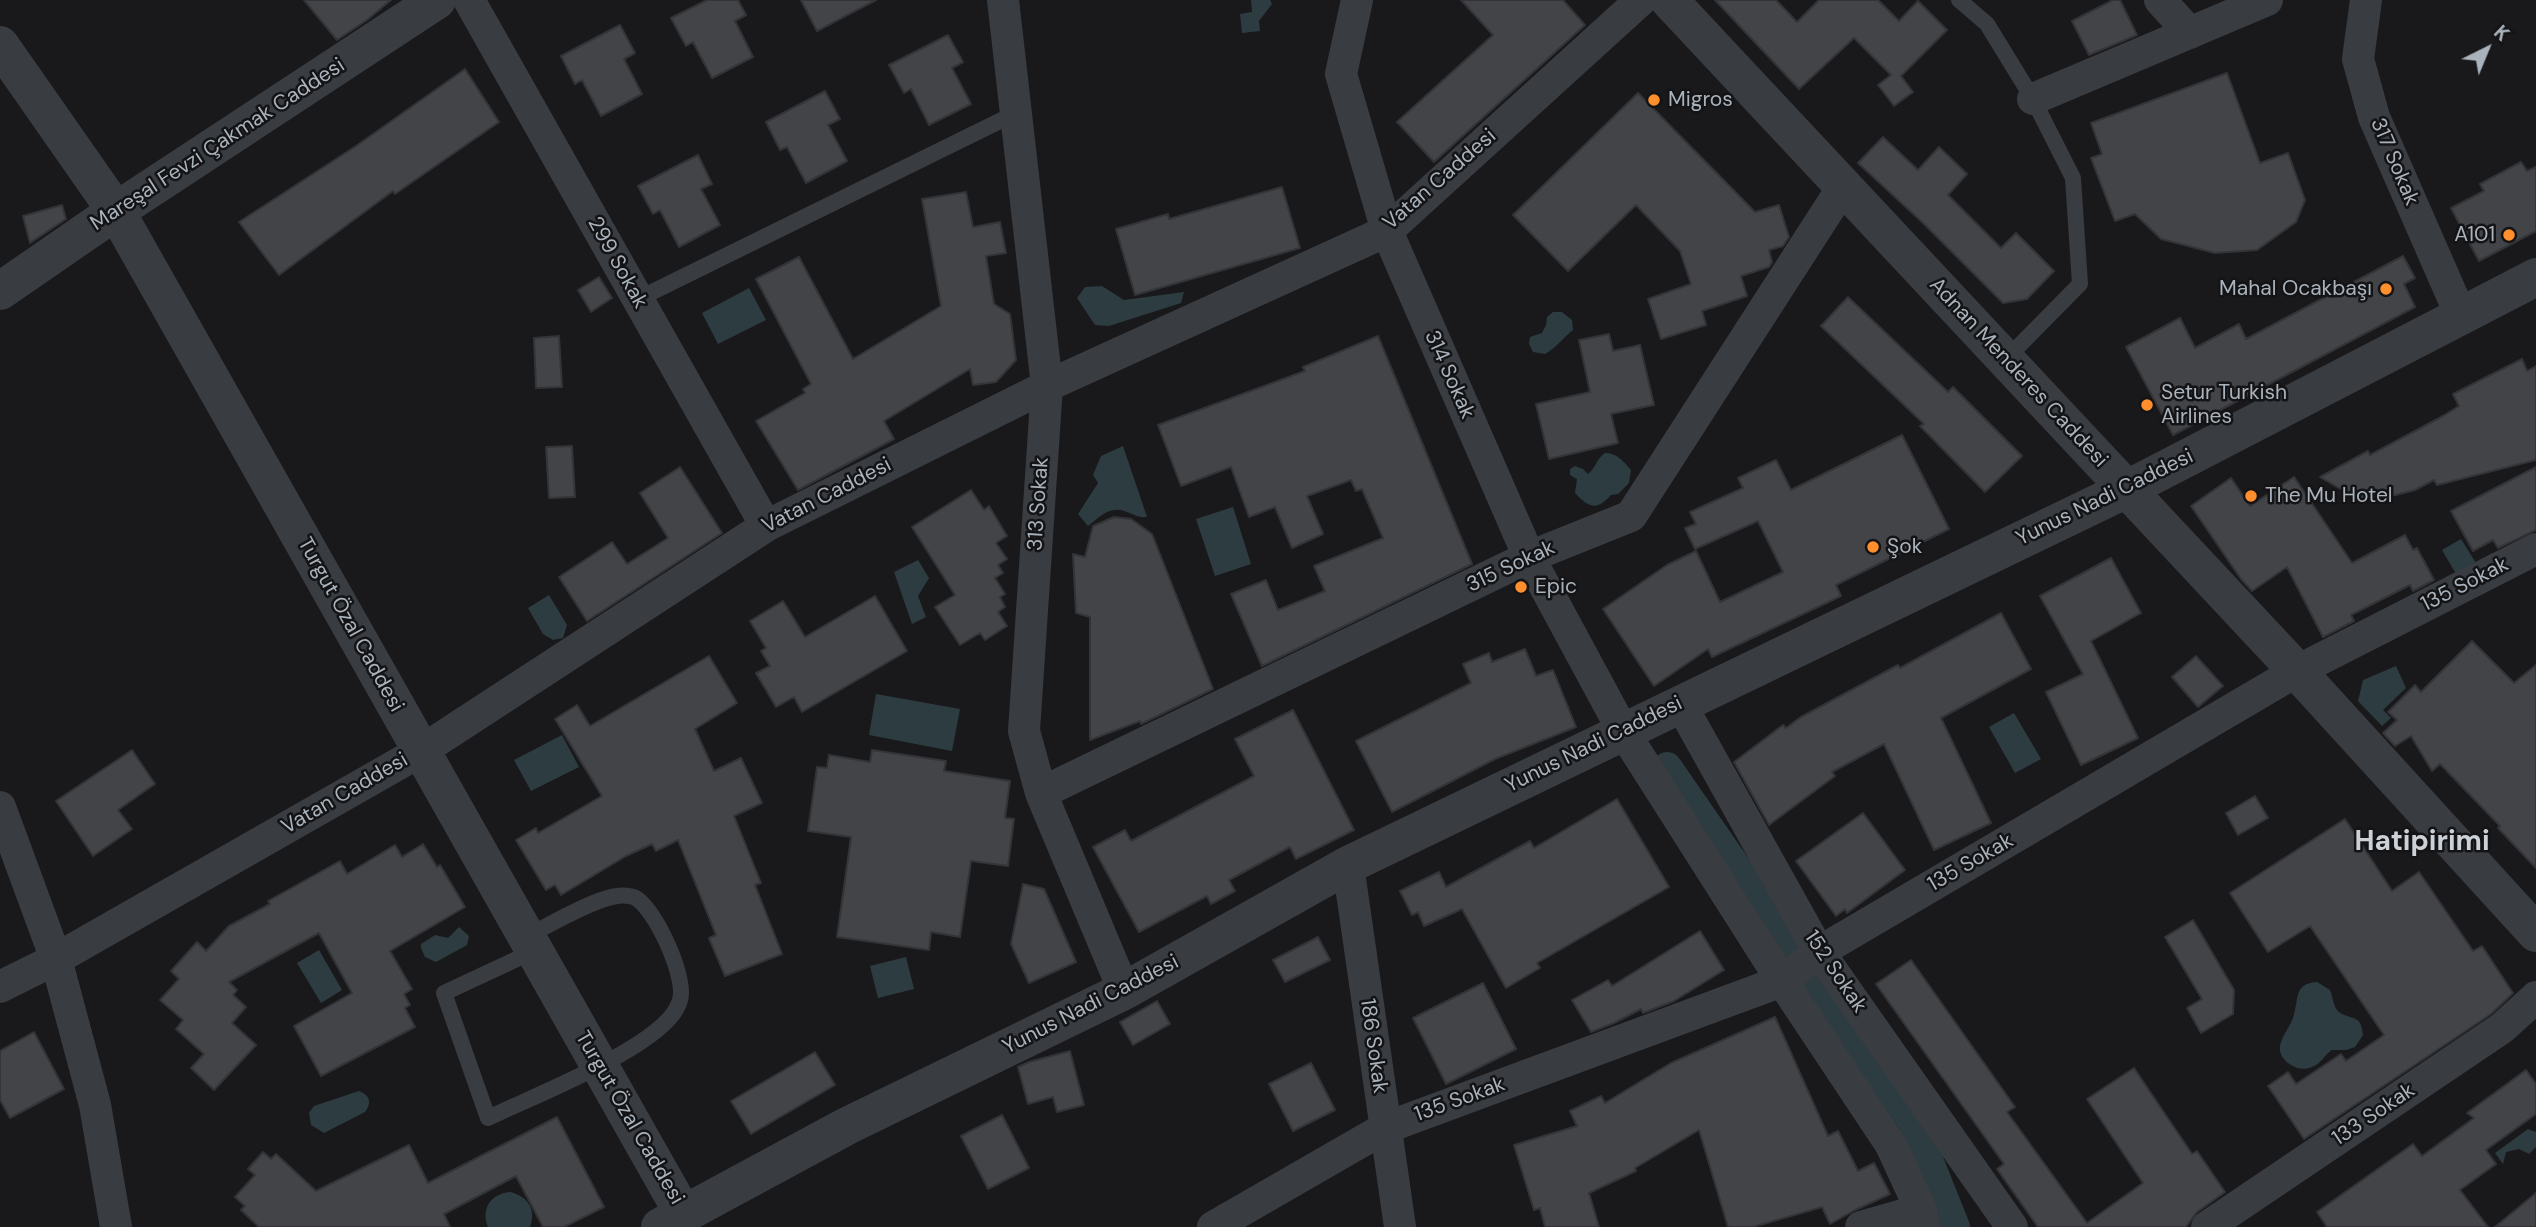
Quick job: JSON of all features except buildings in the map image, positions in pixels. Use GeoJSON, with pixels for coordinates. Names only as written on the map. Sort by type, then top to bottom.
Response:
{"type":"FeatureCollection","features":[{"type":"Feature","properties":{"kind":"street","name":"Mareşal Fevzi Çakmak Caddesi"},"geometry":{"type":"LineString","coordinates":[[0,291],[116,211],[437,0]]}},
{"type":"Feature","properties":{"kind":"street","name":"299 Sokak"},"geometry":{"type":"LineString","coordinates":[[469,0],[766,526]]}},
{"type":"Feature","properties":{"kind":"street","name":"313 Sokak"},"geometry":{"type":"LineString","coordinates":[[1003,0],[1047,386],[1024,731],[1041,793],[1124,991]]}},
{"type":"Feature","properties":{"kind":"street","name":"314 Sokak"},"geometry":{"type":"LineString","coordinates":[[1357,0],[1341,74],[1387,231],[1529,557],[1623,731]]}},
{"type":"Feature","properties":{"kind":"street","name":"Vatan Caddesi"},"geometry":{"type":"LineString","coordinates":[[0,987],[56,959],[421,751],[766,526],[1047,386],[1387,231],[1641,0]]}},
{"type":"Feature","properties":{"kind":"street","name":"Adnan Menderes Caddesi"},"geometry":{"type":"LineString","coordinates":[[1669,0],[2297,671],[2536,933]]}},
{"type":"Feature","properties":{"kind":"street"},"geometry":{"type":"LineString","coordinates":[[2160,0],[2190,33]]}},
{"type":"Feature","properties":{"kind":"street"},"geometry":{"type":"LineString","coordinates":[[2033,99],[2267,0]]}},
{"type":"Feature","properties":{"kind":"street","name":"317 Sokak"},"geometry":{"type":"LineString","coordinates":[[2366,0],[2358,59],[2374,117],[2461,316]]}},
{"type":"Feature","properties":{"kind":"street","name":"Turgut Özal Caddesi"},"geometry":{"type":"LineString","coordinates":[[0,45],[116,211],[599,1065],[677,1223]]}},
{"type":"Feature","properties":{"kind":"street","name":"315 Sokak"},"geometry":{"type":"LineString","coordinates":[[1041,793],[1529,557],[1631,516],[1843,187]]}},
{"type":"Feature","properties":{"kind":"street","name":"Yunus Nadi Caddesi"},"geometry":{"type":"LineString","coordinates":[[677,1223],[847,1126],[1124,991],[1348,865],[2127,489],[2536,277]]}},
{"type":"Feature","properties":{"kind":"street","name":"135 Sokak"},"geometry":{"type":"LineString","coordinates":[[1213,1227],[1385,1128],[1801,966],[2297,671],[2536,549]]}},
{"type":"Feature","properties":{"kind":"street","name":"152 Sokak"},"geometry":{"type":"LineString","coordinates":[[1680,703],[1801,966],[1891,1145],[1922,1218]]}},
{"type":"Feature","properties":{"kind":"street","name":"152 Sokak"},"geometry":{"type":"LineString","coordinates":[[1623,731],[1801,966],[2012,1227]]}},
{"type":"Feature","properties":{"kind":"street"},"geometry":{"type":"LineString","coordinates":[[0,807],[56,959],[95,1105],[116,1227]]}},
{"type":"Feature","properties":{"kind":"street","name":"186 Sokak"},"geometry":{"type":"LineString","coordinates":[[1348,865],[1401,1227]]}},
{"type":"Feature","properties":{"kind":"street","name":"133 Sokak"},"geometry":{"type":"LineString","coordinates":[[2207,1227],[2502,1028],[2536,998]]}},
{"type":"Feature","properties":{"kind":"street"},"geometry":{"type":"LineString","coordinates":[[1861,1227],[1922,1218]]}},
{"type":"Feature","properties":{"kind":"lane"},"geometry":{"type":"LineString","coordinates":[[1959,0],[1987,24],[2033,99],[2073,178],[2080,284],[2005,360]]}},
{"type":"Feature","properties":{"kind":"lane"},"geometry":{"type":"LineString","coordinates":[[638,299],[1016,113]]}},
{"type":"Feature","properties":{"kind":"lane"},"geometry":{"type":"LineString","coordinates":[[616,895],[634,897],[648,909],[676,961],[681,999],[672,1015],[650,1035],[599,1065],[488,1118],[444,993],[530,944],[573,912],[616,895]]}},
{"type":"Feature","properties":{"kind":"shaded area"},"geometry":{"type":"Polygon","coordinates":[[[1251,0],[1270,0],[1272,4],[1259,21],[1260,31],[1242,33],[1240,14],[1252,12],[1251,0]]]}},
{"type":"Feature","properties":{"kind":"shaded area"},"geometry":{"type":"Polygon","coordinates":[[[1102,286],[1124,300],[1184,292],[1181,303],[1109,326],[1095,325],[1077,298],[1085,287],[1102,286]]]}},
{"type":"Feature","properties":{"kind":"shaded area"},"geometry":{"type":"Polygon","coordinates":[[[749,288],[766,320],[718,344],[702,313],[749,288]]]}},
{"type":"Feature","properties":{"kind":"shaded area"},"geometry":{"type":"Polygon","coordinates":[[[1553,312],[1562,312],[1572,320],[1573,330],[1545,354],[1533,352],[1529,344],[1530,337],[1542,333],[1547,317],[1553,312]]]}},
{"type":"Feature","properties":{"kind":"shaded area"},"geometry":{"type":"Polygon","coordinates":[[[1123,446],[1147,517],[1114,510],[1088,526],[1078,514],[1098,483],[1093,475],[1101,456],[1123,446]]]}},
{"type":"Feature","properties":{"kind":"shaded area"},"geometry":{"type":"Polygon","coordinates":[[[1605,453],[1616,456],[1631,470],[1629,483],[1618,494],[1611,495],[1601,504],[1593,506],[1575,493],[1577,479],[1570,475],[1570,469],[1575,466],[1588,474],[1605,453]]]}},
{"type":"Feature","properties":{"kind":"shaded area"},"geometry":{"type":"Polygon","coordinates":[[[1233,507],[1251,564],[1215,576],[1196,519],[1233,507]]]}},
{"type":"Feature","properties":{"kind":"shaded area"},"geometry":{"type":"Polygon","coordinates":[[[2461,539],[2476,563],[2492,553],[2498,562],[2462,584],[2442,550],[2461,539]]]}},
{"type":"Feature","properties":{"kind":"shaded area"},"geometry":{"type":"Polygon","coordinates":[[[918,560],[929,578],[918,596],[926,617],[912,624],[894,572],[918,560]]]}},
{"type":"Feature","properties":{"kind":"shaded area"},"geometry":{"type":"Polygon","coordinates":[[[549,595],[567,625],[563,638],[553,640],[543,634],[528,608],[549,595]]]}},
{"type":"Feature","properties":{"kind":"shaded area"},"geometry":{"type":"Polygon","coordinates":[[[2396,666],[2406,688],[2383,710],[2391,718],[2382,726],[2358,701],[2363,680],[2396,666]]]}},
{"type":"Feature","properties":{"kind":"shaded area"},"geometry":{"type":"Polygon","coordinates":[[[876,694],[960,709],[952,751],[869,735],[876,694]]]}},
{"type":"Feature","properties":{"kind":"shaded area"},"geometry":{"type":"Polygon","coordinates":[[[2014,713],[2041,759],[2015,773],[1989,727],[2014,713]]]}},
{"type":"Feature","properties":{"kind":"shaded area"},"geometry":{"type":"Polygon","coordinates":[[[562,735],[579,767],[531,791],[514,760],[562,735]]]}},
{"type":"Feature","properties":{"kind":"shaded area"},"geometry":{"type":"Polygon","coordinates":[[[459,927],[469,936],[467,945],[436,962],[425,957],[421,944],[435,935],[448,938],[459,927]]]}},
{"type":"Feature","properties":{"kind":"shaded area"},"geometry":{"type":"Polygon","coordinates":[[[319,950],[342,990],[321,1003],[297,963],[319,950]]]}},
{"type":"Feature","properties":{"kind":"shaded area"},"geometry":{"type":"Polygon","coordinates":[[[906,957],[914,989],[878,998],[870,966],[906,957]]]}},
{"type":"Feature","properties":{"kind":"shaded area"},"geometry":{"type":"Polygon","coordinates":[[[2317,982],[2330,990],[2339,1012],[2358,1020],[2363,1035],[2355,1047],[2332,1050],[2315,1066],[2298,1068],[2284,1059],[2281,1042],[2293,1018],[2300,989],[2309,983],[2317,982]]]}},
{"type":"Feature","properties":{"kind":"shaded area"},"geometry":{"type":"Polygon","coordinates":[[[359,1091],[369,1100],[365,1112],[324,1133],[311,1125],[309,1113],[314,1106],[359,1091]]]}},
{"type":"Feature","properties":{"kind":"shaded area"},"geometry":{"type":"Polygon","coordinates":[[[2528,1129],[2536,1132],[2536,1147],[2529,1154],[2519,1149],[2506,1152],[2503,1164],[2495,1153],[2528,1129]]]}},
{"type":"Feature","properties":{"kind":"shaded area"},"geometry":{"type":"Polygon","coordinates":[[[510,1192],[529,1204],[532,1214],[530,1227],[488,1227],[486,1214],[492,1199],[510,1192]]]}},
{"type":"Feature","properties":{"kind":"waterway"},"geometry":{"type":"LineString","coordinates":[[1667,767],[1913,1122],[1955,1227]]}},
{"type":"Feature","properties":{"kind":"place","name":"Migros"},"geometry":{"type":"Point","coordinates":[1654,100]}},
{"type":"Feature","properties":{"kind":"place","name":"A101"},"geometry":{"type":"Point","coordinates":[2509,235]}},
{"type":"Feature","properties":{"kind":"place","name":"Mahal Ocakbaşı"},"geometry":{"type":"Point","coordinates":[2386,289]}},
{"type":"Feature","properties":{"kind":"place","name":"Setur Turkish Airlines"},"geometry":{"type":"Point","coordinates":[2147,405]}},
{"type":"Feature","properties":{"kind":"place","name":"The Mu Hotel"},"geometry":{"type":"Point","coordinates":[2251,496]}},
{"type":"Feature","properties":{"kind":"place","name":"Şok"},"geometry":{"type":"Point","coordinates":[1873,547]}},
{"type":"Feature","properties":{"kind":"place","name":"Epic"},"geometry":{"type":"Point","coordinates":[1521,587]}},
{"type":"Feature","properties":{"kind":"district","name":"Hatipirimi"},"geometry":{"type":"Point","coordinates":[2422,843]}}]}
